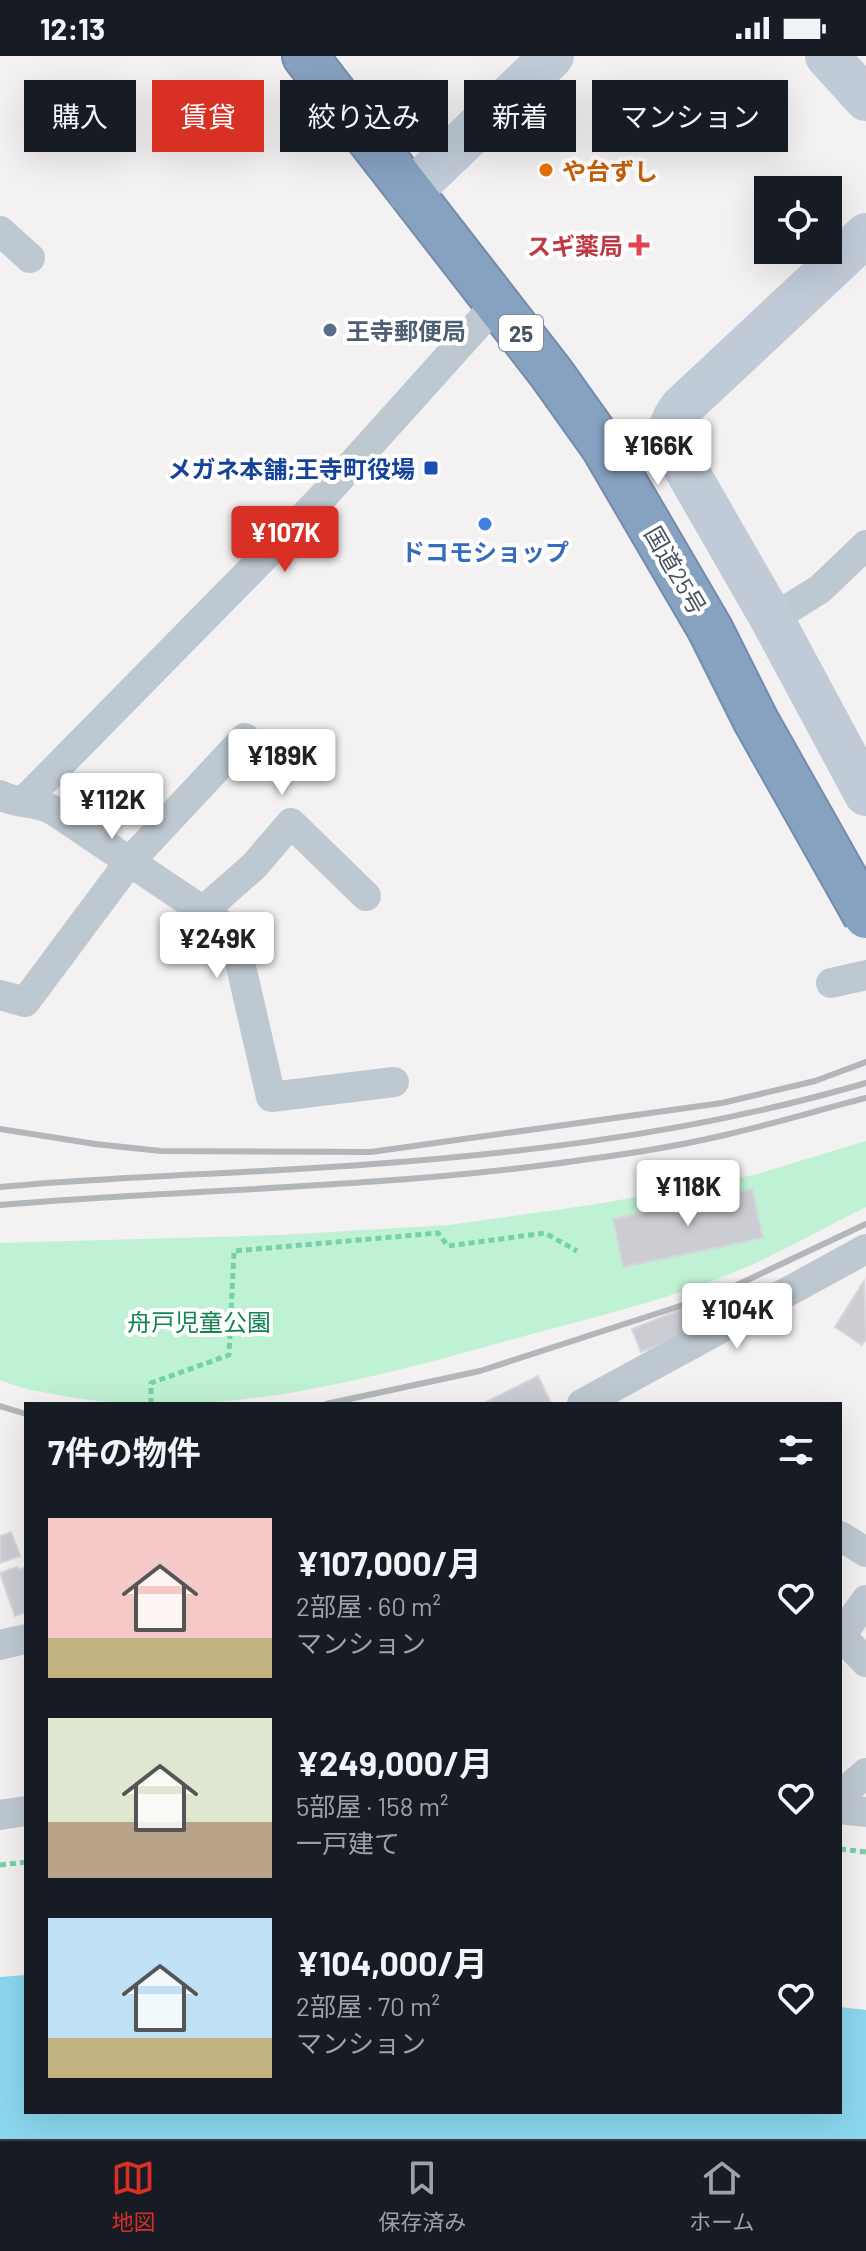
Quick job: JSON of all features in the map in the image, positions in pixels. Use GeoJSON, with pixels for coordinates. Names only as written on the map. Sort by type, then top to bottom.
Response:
{"type":"FeatureCollection","features":[{"type":"Feature","properties":{"kind":"highway","name":"国道25号"},"geometry":{"type":"LineString","coordinates":[[305,56],[498,302],[603,446],[710,629],[756,721],[866,916]]}},
{"type":"Feature","properties":{"kind":"street"},"geometry":{"type":"LineString","coordinates":[[410,192],[552,56]]}},
{"type":"Feature","properties":{"kind":"street"},"geometry":{"type":"LineString","coordinates":[[827,56],[866,99]]}},
{"type":"Feature","properties":{"kind":"street"},"geometry":{"type":"LineString","coordinates":[[0,231],[30,258]]}},
{"type":"Feature","properties":{"kind":"street"},"geometry":{"type":"LineString","coordinates":[[866,235],[682,407],[672,420],[669,433],[672,445],[772,619],[866,794]]}},
{"type":"Feature","properties":{"kind":"street"},"geometry":{"type":"LineString","coordinates":[[8,801],[319,501],[498,302]]}},
{"type":"Feature","properties":{"kind":"street"},"geometry":{"type":"LineString","coordinates":[[772,619],[820,589],[866,545]]}},
{"type":"Feature","properties":{"kind":"street"},"geometry":{"type":"LineString","coordinates":[[0,995],[25,1002],[130,861],[245,738]]}},
{"type":"Feature","properties":{"kind":"street"},"geometry":{"type":"LineString","coordinates":[[8,801],[38,802],[53,810],[203,911],[229,932],[237,949],[271,1097],[394,1082]]}},
{"type":"Feature","properties":{"kind":"street"},"geometry":{"type":"LineString","coordinates":[[203,911],[254,866],[291,823],[366,896]]}},
{"type":"Feature","properties":{"kind":"street"},"geometry":{"type":"LineString","coordinates":[[831,983],[866,975]]}},
{"type":"Feature","properties":{"kind":"street"},"geometry":{"type":"LineString","coordinates":[[586,1402],[866,1249]]}},
{"type":"Feature","properties":{"kind":"street"},"geometry":{"type":"LineString","coordinates":[[842,1537],[866,1552]]}},
{"type":"Feature","properties":{"kind":"street"},"geometry":{"type":"LineString","coordinates":[[842,1635],[866,1600]]}},
{"type":"Feature","properties":{"kind":"street"},"geometry":{"type":"LineString","coordinates":[[842,1637],[866,1662]]}},
{"type":"Feature","properties":{"kind":"street"},"geometry":{"type":"LineString","coordinates":[[0,1645],[24,1639]]}},
{"type":"Feature","properties":{"kind":"street"},"geometry":{"type":"LineString","coordinates":[[842,1794],[866,1773]]}},
{"type":"Feature","properties":{"kind":"street"},"geometry":{"type":"LineString","coordinates":[[842,1809],[866,1812]]}},
{"type":"Feature","properties":{"kind":"street"},"geometry":{"type":"LineString","coordinates":[[0,1815],[24,1811]]}},
{"type":"Feature","properties":{"kind":"path"},"geometry":{"type":"LineString","coordinates":[[151,1402],[151,1383],[229,1355],[234,1251],[438,1233],[448,1246],[545,1233],[577,1251]]}},
{"type":"Feature","properties":{"kind":"path"},"geometry":{"type":"LineString","coordinates":[[842,1849],[866,1852]]}},
{"type":"Feature","properties":{"kind":"path"},"geometry":{"type":"LineString","coordinates":[[0,1865],[24,1862]]}},
{"type":"Feature","properties":{"kind":"green space","name":"舟戸児童公園"},"geometry":{"type":"Polygon","coordinates":[[[866,1141],[866,1207],[730,1274],[604,1315],[357,1380],[240,1400],[114,1402],[48,1393],[0,1380],[0,1243],[280,1235],[449,1225],[598,1204],[754,1175],[866,1141]]]}},
{"type":"Feature","properties":{"kind":"water"},"geometry":{"type":"Polygon","coordinates":[[[24,1975],[24,2114],[842,2114],[842,2007],[866,2010],[866,2139],[0,2139],[0,1977],[24,1975]]]}},
{"type":"Feature","properties":{"kind":"building"},"geometry":{"type":"Polygon","coordinates":[[[752,1189],[763,1238],[623,1267],[613,1219],[752,1189]]]}},
{"type":"Feature","properties":{"kind":"building"},"geometry":{"type":"Polygon","coordinates":[[[864,1281],[866,1339],[862,1345],[835,1327],[864,1281]]]}},
{"type":"Feature","properties":{"kind":"building"},"geometry":{"type":"Polygon","coordinates":[[[682,1309],[691,1332],[641,1352],[632,1329],[682,1309]]]}},
{"type":"Feature","properties":{"kind":"building"},"geometry":{"type":"Polygon","coordinates":[[[538,1376],[551,1402],[486,1402],[538,1376]]]}},
{"type":"Feature","properties":{"kind":"building"},"geometry":{"type":"Polygon","coordinates":[[[11,1532],[20,1556],[0,1563],[0,1536],[11,1532]]]}},
{"type":"Feature","properties":{"kind":"building"},"geometry":{"type":"Polygon","coordinates":[[[24,1568],[24,1613],[15,1616],[0,1573],[24,1568]]]}},
{"type":"Feature","properties":{"kind":"railway"},"geometry":{"type":"LineString","coordinates":[[0,1129],[161,1151],[371,1152],[722,1103],[815,1081],[866,1062]]}},
{"type":"Feature","properties":{"kind":"railway"},"geometry":{"type":"LineString","coordinates":[[0,1187],[441,1159],[513,1151],[726,1118],[866,1083]]}},
{"type":"Feature","properties":{"kind":"railway"},"geometry":{"type":"LineString","coordinates":[[0,1205],[341,1184],[545,1165],[703,1140],[866,1098]]}},
{"type":"Feature","properties":{"kind":"railway"},"geometry":{"type":"LineString","coordinates":[[335,1402],[480,1371],[720,1293],[866,1224]]}},
{"type":"Feature","properties":{"kind":"railway"},"geometry":{"type":"LineString","coordinates":[[0,1406],[24,1413]]}},
{"type":"Feature","properties":{"kind":"place","name":"や台ずし"},"geometry":{"type":"Point","coordinates":[546,170]}},
{"type":"Feature","properties":{"kind":"place","name":"スギ薬局"},"geometry":{"type":"Point","coordinates":[639,245]}},
{"type":"Feature","properties":{"kind":"place","name":"王寺郵便局"},"geometry":{"type":"Point","coordinates":[330,330]}},
{"type":"Feature","properties":{"kind":"place","name":"メガネ本舗;王寺町役場"},"geometry":{"type":"Point","coordinates":[431,468]}},
{"type":"Feature","properties":{"kind":"place","name":"ドコモショップ"},"geometry":{"type":"Point","coordinates":[485,524]}}]}
